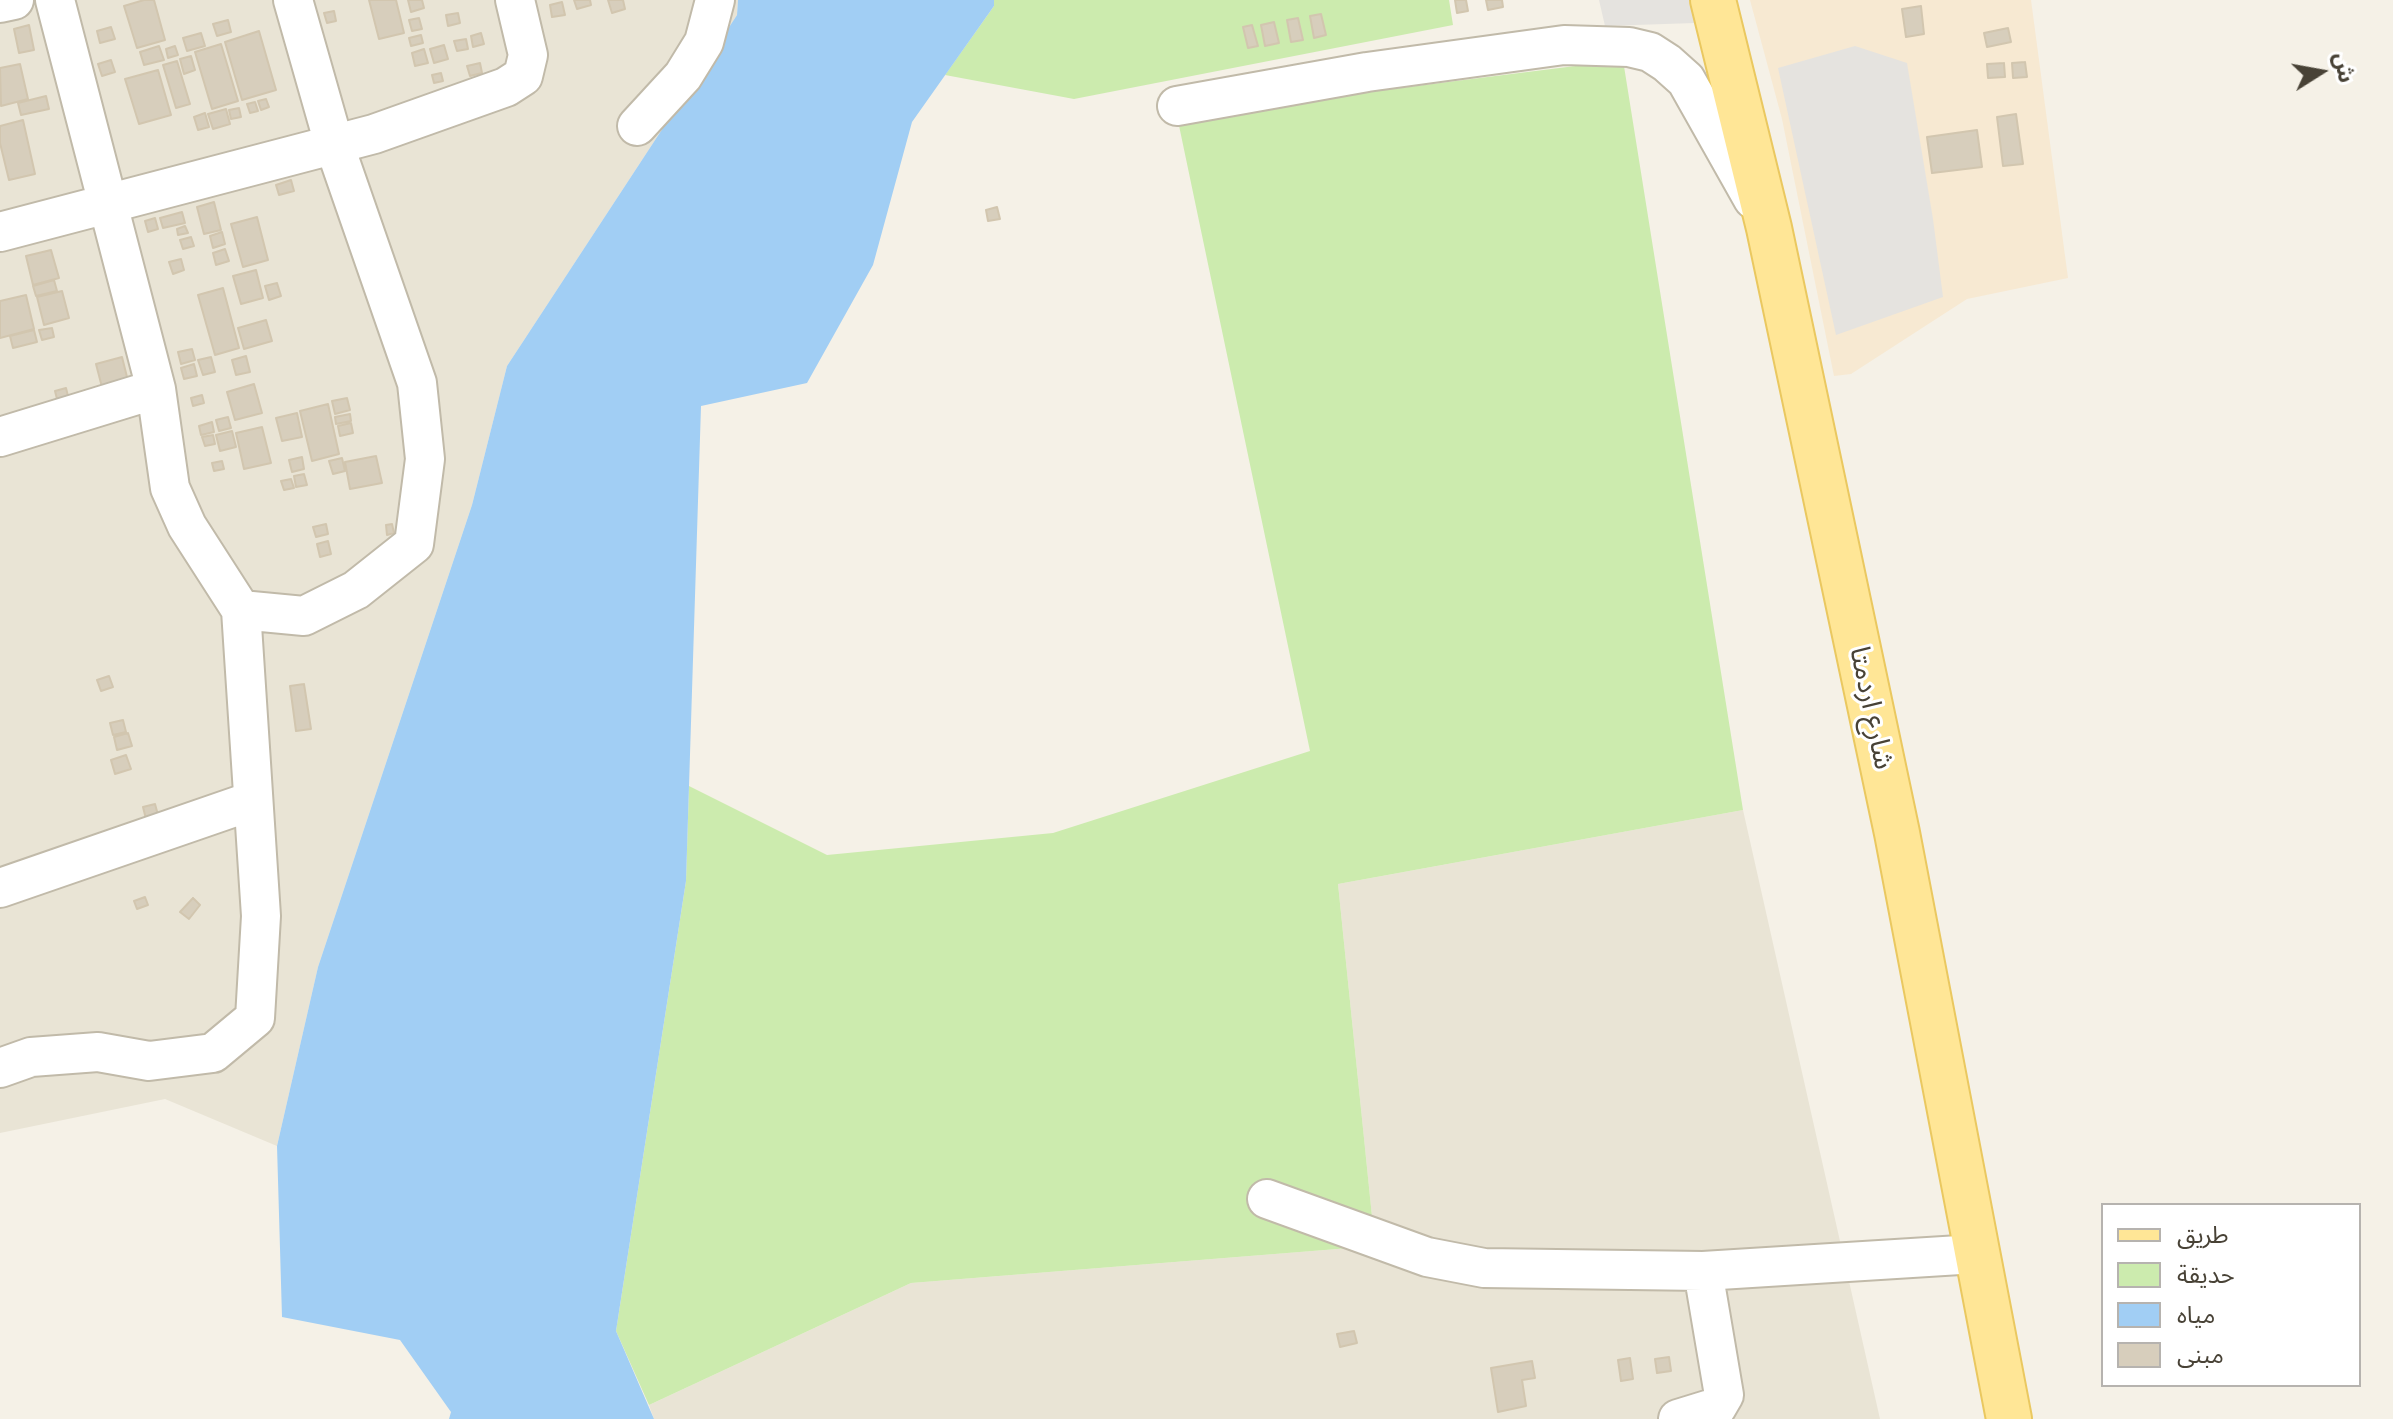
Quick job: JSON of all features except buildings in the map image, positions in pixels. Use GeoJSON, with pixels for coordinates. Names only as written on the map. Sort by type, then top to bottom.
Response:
{"type":"FeatureCollection","features":[{"type":"Feature","properties":{"kind":"main road","name":"شارع اردمتا"},"geometry":{"type":"LineString","coordinates":[[1713,0],[1769,228],[1897,833],[2009,1419]]}},
{"type":"Feature","properties":{"kind":"street"},"geometry":{"type":"LineString","coordinates":[[0,3],[14,0]]}},
{"type":"Feature","properties":{"kind":"street"},"geometry":{"type":"LineString","coordinates":[[0,1068],[31,1057],[98,1052],[149,1061],[213,1053],[255,1018],[261,916],[241,610],[187,526],[170,488],[156,389],[55,0]]}},
{"type":"Feature","properties":{"kind":"street"},"geometry":{"type":"LineString","coordinates":[[241,610],[304,616],[356,590],[414,544],[425,459],[417,383],[334,144],[293,0]]}},
{"type":"Feature","properties":{"kind":"street"},"geometry":{"type":"LineString","coordinates":[[0,232],[374,134],[506,87],[523,76],[528,55],[515,0]]}},
{"type":"Feature","properties":{"kind":"street"},"geometry":{"type":"LineString","coordinates":[[637,126],[683,76],[697,54],[704,42],[715,0]]}},
{"type":"Feature","properties":{"kind":"street"},"geometry":{"type":"LineString","coordinates":[[1177,106],[1367,72],[1564,45],[1629,47],[1650,52],[1686,80],[1769,228]]}},
{"type":"Feature","properties":{"kind":"street"},"geometry":{"type":"LineString","coordinates":[[0,437],[156,389]]}},
{"type":"Feature","properties":{"kind":"street"},"geometry":{"type":"LineString","coordinates":[[0,888],[252,801]]}},
{"type":"Feature","properties":{"kind":"street"},"geometry":{"type":"LineString","coordinates":[[1267,1199],[1427,1257],[1484,1268],[1703,1271],[1976,1254]]}},
{"type":"Feature","properties":{"kind":"street"},"geometry":{"type":"LineString","coordinates":[[1678,1419],[1717,1407],[1724,1395],[1703,1271]]}},
{"type":"Feature","properties":{"kind":"shaded area"},"geometry":{"type":"Polygon","coordinates":[[[0,0],[738,0],[737,15],[507,366],[472,505],[318,967],[277,1146],[165,1099],[0,1133],[0,0]]]}},
{"type":"Feature","properties":{"kind":"shaded area"},"geometry":{"type":"Polygon","coordinates":[[[1599,0],[1689,0],[1695,23],[1605,26],[1599,0]]]}},
{"type":"Feature","properties":{"kind":"shaded area"},"geometry":{"type":"Polygon","coordinates":[[[1750,0],[2031,0],[2068,278],[1967,299],[1851,374],[1834,376],[1782,119],[1750,0]]]}},
{"type":"Feature","properties":{"kind":"shaded area"},"geometry":{"type":"Polygon","coordinates":[[[1855,46],[1907,63],[1943,297],[1836,335],[1778,68],[1855,46]]]}},
{"type":"Feature","properties":{"kind":"shaded area"},"geometry":{"type":"Polygon","coordinates":[[[1743,810],[1880,1419],[654,1419],[649,1405],[911,1283],[1375,1246],[1338,884],[1743,810]]]}},
{"type":"Feature","properties":{"kind":"green space"},"geometry":{"type":"Polygon","coordinates":[[[994,0],[1449,0],[1453,25],[1074,99],[945,75],[994,6],[994,0]]]}},
{"type":"Feature","properties":{"kind":"green space"},"geometry":{"type":"Polygon","coordinates":[[[1623,60],[1743,810],[1338,884],[1375,1246],[911,1283],[649,1405],[616,1331],[686,881],[689,786],[827,855],[1053,833],[1310,751],[1177,116],[1623,60]]]}},
{"type":"Feature","properties":{"kind":"water"},"geometry":{"type":"Polygon","coordinates":[[[738,0],[994,0],[994,6],[912,122],[873,265],[807,383],[701,406],[686,881],[616,1331],[654,1419],[449,1419],[451,1412],[400,1340],[282,1317],[277,1146],[318,967],[472,505],[507,366],[737,15],[738,0]]]}}]}
